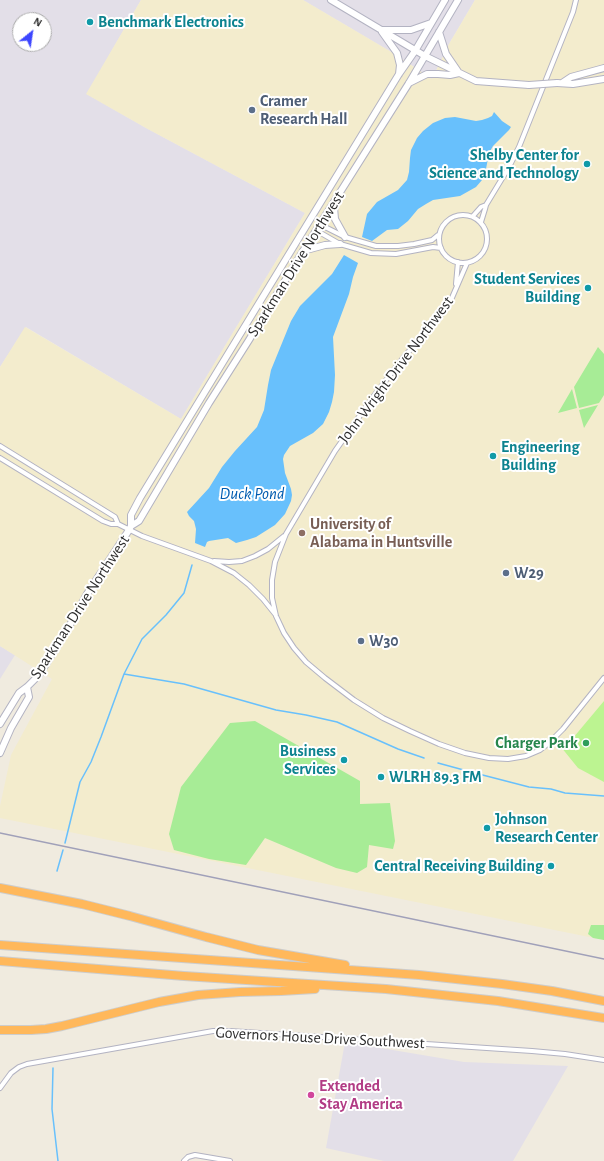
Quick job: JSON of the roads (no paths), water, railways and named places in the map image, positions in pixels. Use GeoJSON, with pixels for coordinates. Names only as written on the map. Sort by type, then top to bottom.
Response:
{"type":"FeatureCollection","features":[{"type":"Feature","properties":{"kind":"highway"},"geometry":{"type":"LineString","coordinates":[[0,886],[82,904],[258,950],[377,971]]}},
{"type":"Feature","properties":{"kind":"highway"},"geometry":{"type":"LineString","coordinates":[[0,944],[50,949],[377,971],[495,983],[552,991],[604,1001]]}},
{"type":"Feature","properties":{"kind":"highway"},"geometry":{"type":"LineString","coordinates":[[0,961],[184,976],[386,989],[498,1001],[604,1018]]}},
{"type":"Feature","properties":{"kind":"highway"},"geometry":{"type":"LineString","coordinates":[[0,1030],[46,1029],[159,1002],[198,995],[346,987]]}},
{"type":"Feature","properties":{"kind":"main road"},"geometry":{"type":"LineString","coordinates":[[332,0],[425,56],[476,81],[529,85],[560,83],[573,84],[604,78]]}},
{"type":"Feature","properties":{"kind":"main road","name":"Sparkman Drive Northwest"},"geometry":{"type":"LineString","coordinates":[[130,528],[131,515],[140,498],[445,0]]}},
{"type":"Feature","properties":{"kind":"main road","name":"Sparkman Drive Northwest"},"geometry":{"type":"LineString","coordinates":[[0,724],[19,693],[27,688],[39,675],[130,528],[139,521],[209,403],[409,83],[458,0]]}},
{"type":"Feature","properties":{"kind":"main road"},"geometry":{"type":"LineString","coordinates":[[382,30],[411,30],[431,23]]}},
{"type":"Feature","properties":{"kind":"main road"},"geometry":{"type":"LineString","coordinates":[[382,30],[397,54],[400,65],[399,74]]}},
{"type":"Feature","properties":{"kind":"main road"},"geometry":{"type":"LineString","coordinates":[[439,32],[446,54],[459,73]]}},
{"type":"Feature","properties":{"kind":"main road"},"geometry":{"type":"LineString","coordinates":[[560,83],[571,77],[604,68]]}},
{"type":"Feature","properties":{"kind":"main road"},"geometry":{"type":"LineString","coordinates":[[409,83],[427,74],[450,75],[459,73]]}},
{"type":"Feature","properties":{"kind":"main road"},"geometry":{"type":"LineString","coordinates":[[334,202],[335,219],[345,237]]}},
{"type":"Feature","properties":{"kind":"main road"},"geometry":{"type":"LineString","coordinates":[[303,251],[325,245],[340,244]]}},
{"type":"Feature","properties":{"kind":"main road","name":"Sparkman Drive Northwest"},"geometry":{"type":"LineString","coordinates":[[0,753],[11,728],[29,697],[27,688]]}},
{"type":"Feature","properties":{"kind":"street"},"geometry":{"type":"LineString","coordinates":[[481,222],[486,205],[510,167],[519,147],[573,12],[576,0]]}},
{"type":"Feature","properties":{"kind":"street"},"geometry":{"type":"LineString","coordinates":[[472,216],[481,207],[486,205]]}},
{"type":"Feature","properties":{"kind":"street"},"geometry":{"type":"LineString","coordinates":[[310,222],[318,227],[323,226],[345,237],[376,246],[398,246],[432,240],[438,235],[447,221],[454,216],[462,214],[472,216],[481,222],[487,234],[488,242],[484,253],[478,258],[467,263],[458,262],[447,257],[441,248],[438,235]]}},
{"type":"Feature","properties":{"kind":"street"},"geometry":{"type":"LineString","coordinates":[[318,227],[319,232],[340,244],[371,252],[396,254],[433,247],[441,248]]}},
{"type":"Feature","properties":{"kind":"street","name":"John Wright Drive Northwest"},"geometry":{"type":"LineString","coordinates":[[456,288],[458,262]]}},
{"type":"Feature","properties":{"kind":"street","name":"John Wright Drive Northwest"},"geometry":{"type":"LineString","coordinates":[[467,263],[451,300],[444,311],[403,358],[373,397],[335,451],[286,534],[275,562],[273,576],[272,598],[276,616],[294,648],[306,662],[354,700],[383,718],[439,744],[465,753],[483,757],[508,759],[526,756],[540,750],[563,729],[604,678]]}},
{"type":"Feature","properties":{"kind":"street"},"geometry":{"type":"LineString","coordinates":[[0,446],[115,517],[118,524]]}},
{"type":"Feature","properties":{"kind":"street"},"geometry":{"type":"LineString","coordinates":[[0,458],[103,521],[130,528],[142,536],[211,561],[234,573],[263,599],[276,616]]}},
{"type":"Feature","properties":{"kind":"street"},"geometry":{"type":"LineString","coordinates":[[211,561],[242,561],[268,549],[286,534]]}},
{"type":"Feature","properties":{"kind":"street","name":"Governors House Drive Southwest"},"geometry":{"type":"LineString","coordinates":[[0,1088],[11,1073],[19,1067],[27,1064],[214,1031],[532,1051],[604,1060]]}},
{"type":"Feature","properties":{"kind":"street"},"geometry":{"type":"LineString","coordinates":[[184,1161],[188,1157],[194,1155],[230,1161]]}},
{"type":"Feature","properties":{"kind":"water"},"geometry":{"type":"Polygon","coordinates":[[[494,112],[502,121],[511,127],[493,146],[489,153],[482,180],[476,187],[460,196],[433,200],[418,209],[408,221],[398,229],[387,230],[372,241],[362,237],[367,214],[377,202],[398,190],[407,180],[411,150],[417,138],[423,131],[433,123],[445,118],[455,117],[476,121],[492,116],[494,112]]]}},
{"type":"Feature","properties":{"kind":"water","name":"Duck Pond"},"geometry":{"type":"Polygon","coordinates":[[[344,255],[358,263],[349,294],[333,337],[335,375],[332,402],[323,424],[313,433],[290,446],[284,455],[283,459],[285,473],[292,495],[285,514],[275,525],[256,537],[247,540],[236,543],[228,538],[209,541],[205,547],[195,543],[196,529],[194,521],[187,512],[209,488],[222,467],[235,451],[257,427],[264,410],[271,370],[291,321],[300,306],[332,274],[344,255]]]}},
{"type":"Feature","properties":{"kind":"waterway"},"geometry":{"type":"LineString","coordinates":[[65,843],[80,782],[91,762],[124,674],[142,639],[166,615],[184,593],[192,565]]}},
{"type":"Feature","properties":{"kind":"waterway"},"geometry":{"type":"LineString","coordinates":[[124,674],[184,684],[276,710],[337,722],[398,749],[424,758]]}},
{"type":"Feature","properties":{"kind":"waterway"},"geometry":{"type":"LineString","coordinates":[[438,763],[529,787],[551,789],[565,793],[604,796]]}},
{"type":"Feature","properties":{"kind":"waterway"},"geometry":{"type":"LineString","coordinates":[[57,871],[63,850]]}},
{"type":"Feature","properties":{"kind":"waterway"},"geometry":{"type":"LineString","coordinates":[[53,1068],[52,1109],[58,1161]]}},
{"type":"Feature","properties":{"kind":"railway"},"geometry":{"type":"LineString","coordinates":[[0,833],[604,959]]}},
{"type":"Feature","properties":{"kind":"place","name":"Benchmark Electronics"},"geometry":{"type":"Point","coordinates":[90,22]}},
{"type":"Feature","properties":{"kind":"place","name":"Cramer Research Hall"},"geometry":{"type":"Point","coordinates":[252,110]}},
{"type":"Feature","properties":{"kind":"place","name":"Shelby Center for Science and Technology"},"geometry":{"type":"Point","coordinates":[587,164]}},
{"type":"Feature","properties":{"kind":"place","name":"Student Services Building"},"geometry":{"type":"Point","coordinates":[588,288]}},
{"type":"Feature","properties":{"kind":"place","name":"Engineering Building"},"geometry":{"type":"Point","coordinates":[493,456]}},
{"type":"Feature","properties":{"kind":"place","name":"University of Alabama in Huntsville"},"geometry":{"type":"Point","coordinates":[302,533]}},
{"type":"Feature","properties":{"kind":"place","name":"W29"},"geometry":{"type":"Point","coordinates":[506,573]}},
{"type":"Feature","properties":{"kind":"place","name":"W30"},"geometry":{"type":"Point","coordinates":[361,641]}},
{"type":"Feature","properties":{"kind":"place","name":"Charger Park"},"geometry":{"type":"Point","coordinates":[586,743]}},
{"type":"Feature","properties":{"kind":"place","name":"Business Services"},"geometry":{"type":"Point","coordinates":[344,760]}},
{"type":"Feature","properties":{"kind":"place","name":"WLRH 89.3 FM"},"geometry":{"type":"Point","coordinates":[381,777]}},
{"type":"Feature","properties":{"kind":"place","name":"Johnson Research Center"},"geometry":{"type":"Point","coordinates":[487,828]}},
{"type":"Feature","properties":{"kind":"place","name":"Central Receiving Building"},"geometry":{"type":"Point","coordinates":[551,866]}},
{"type":"Feature","properties":{"kind":"place","name":"Extended Stay America"},"geometry":{"type":"Point","coordinates":[311,1095]}}]}
